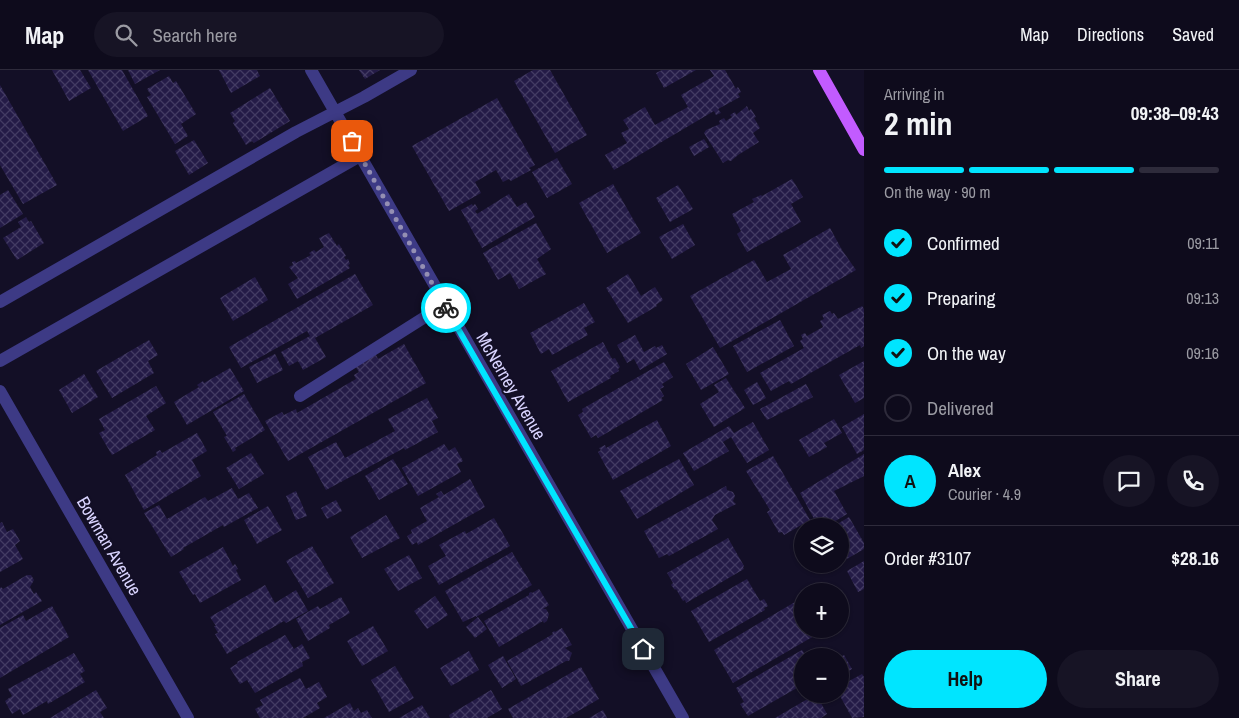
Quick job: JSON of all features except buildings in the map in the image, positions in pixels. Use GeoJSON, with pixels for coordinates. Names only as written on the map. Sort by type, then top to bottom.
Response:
{"type":"FeatureCollection","features":[{"type":"Feature","properties":{"kind":"main road"},"geometry":{"type":"LineString","coordinates":[[819,70],[864,148]]}},
{"type":"Feature","properties":{"kind":"street","name":"McNerney Avenue"},"geometry":{"type":"LineString","coordinates":[[311,70],[682,718]]}},
{"type":"Feature","properties":{"kind":"street"},"geometry":{"type":"LineString","coordinates":[[0,302],[296,132],[411,70]]}},
{"type":"Feature","properties":{"kind":"street"},"geometry":{"type":"LineString","coordinates":[[0,361],[360,156]]}},
{"type":"Feature","properties":{"kind":"street"},"geometry":{"type":"LineString","coordinates":[[300,396],[444,305]]}},
{"type":"Feature","properties":{"kind":"street","name":"Bowman Avenue"},"geometry":{"type":"LineString","coordinates":[[0,392],[188,718]]}},
{"type":"Feature","properties":{"kind":"way so far"},"geometry":{"type":"LineString","coordinates":[[352,141],[446,308]]}},
{"type":"Feature","properties":{"kind":"route"},"geometry":{"type":"LineString","coordinates":[[446,308],[643,649]]}}]}
